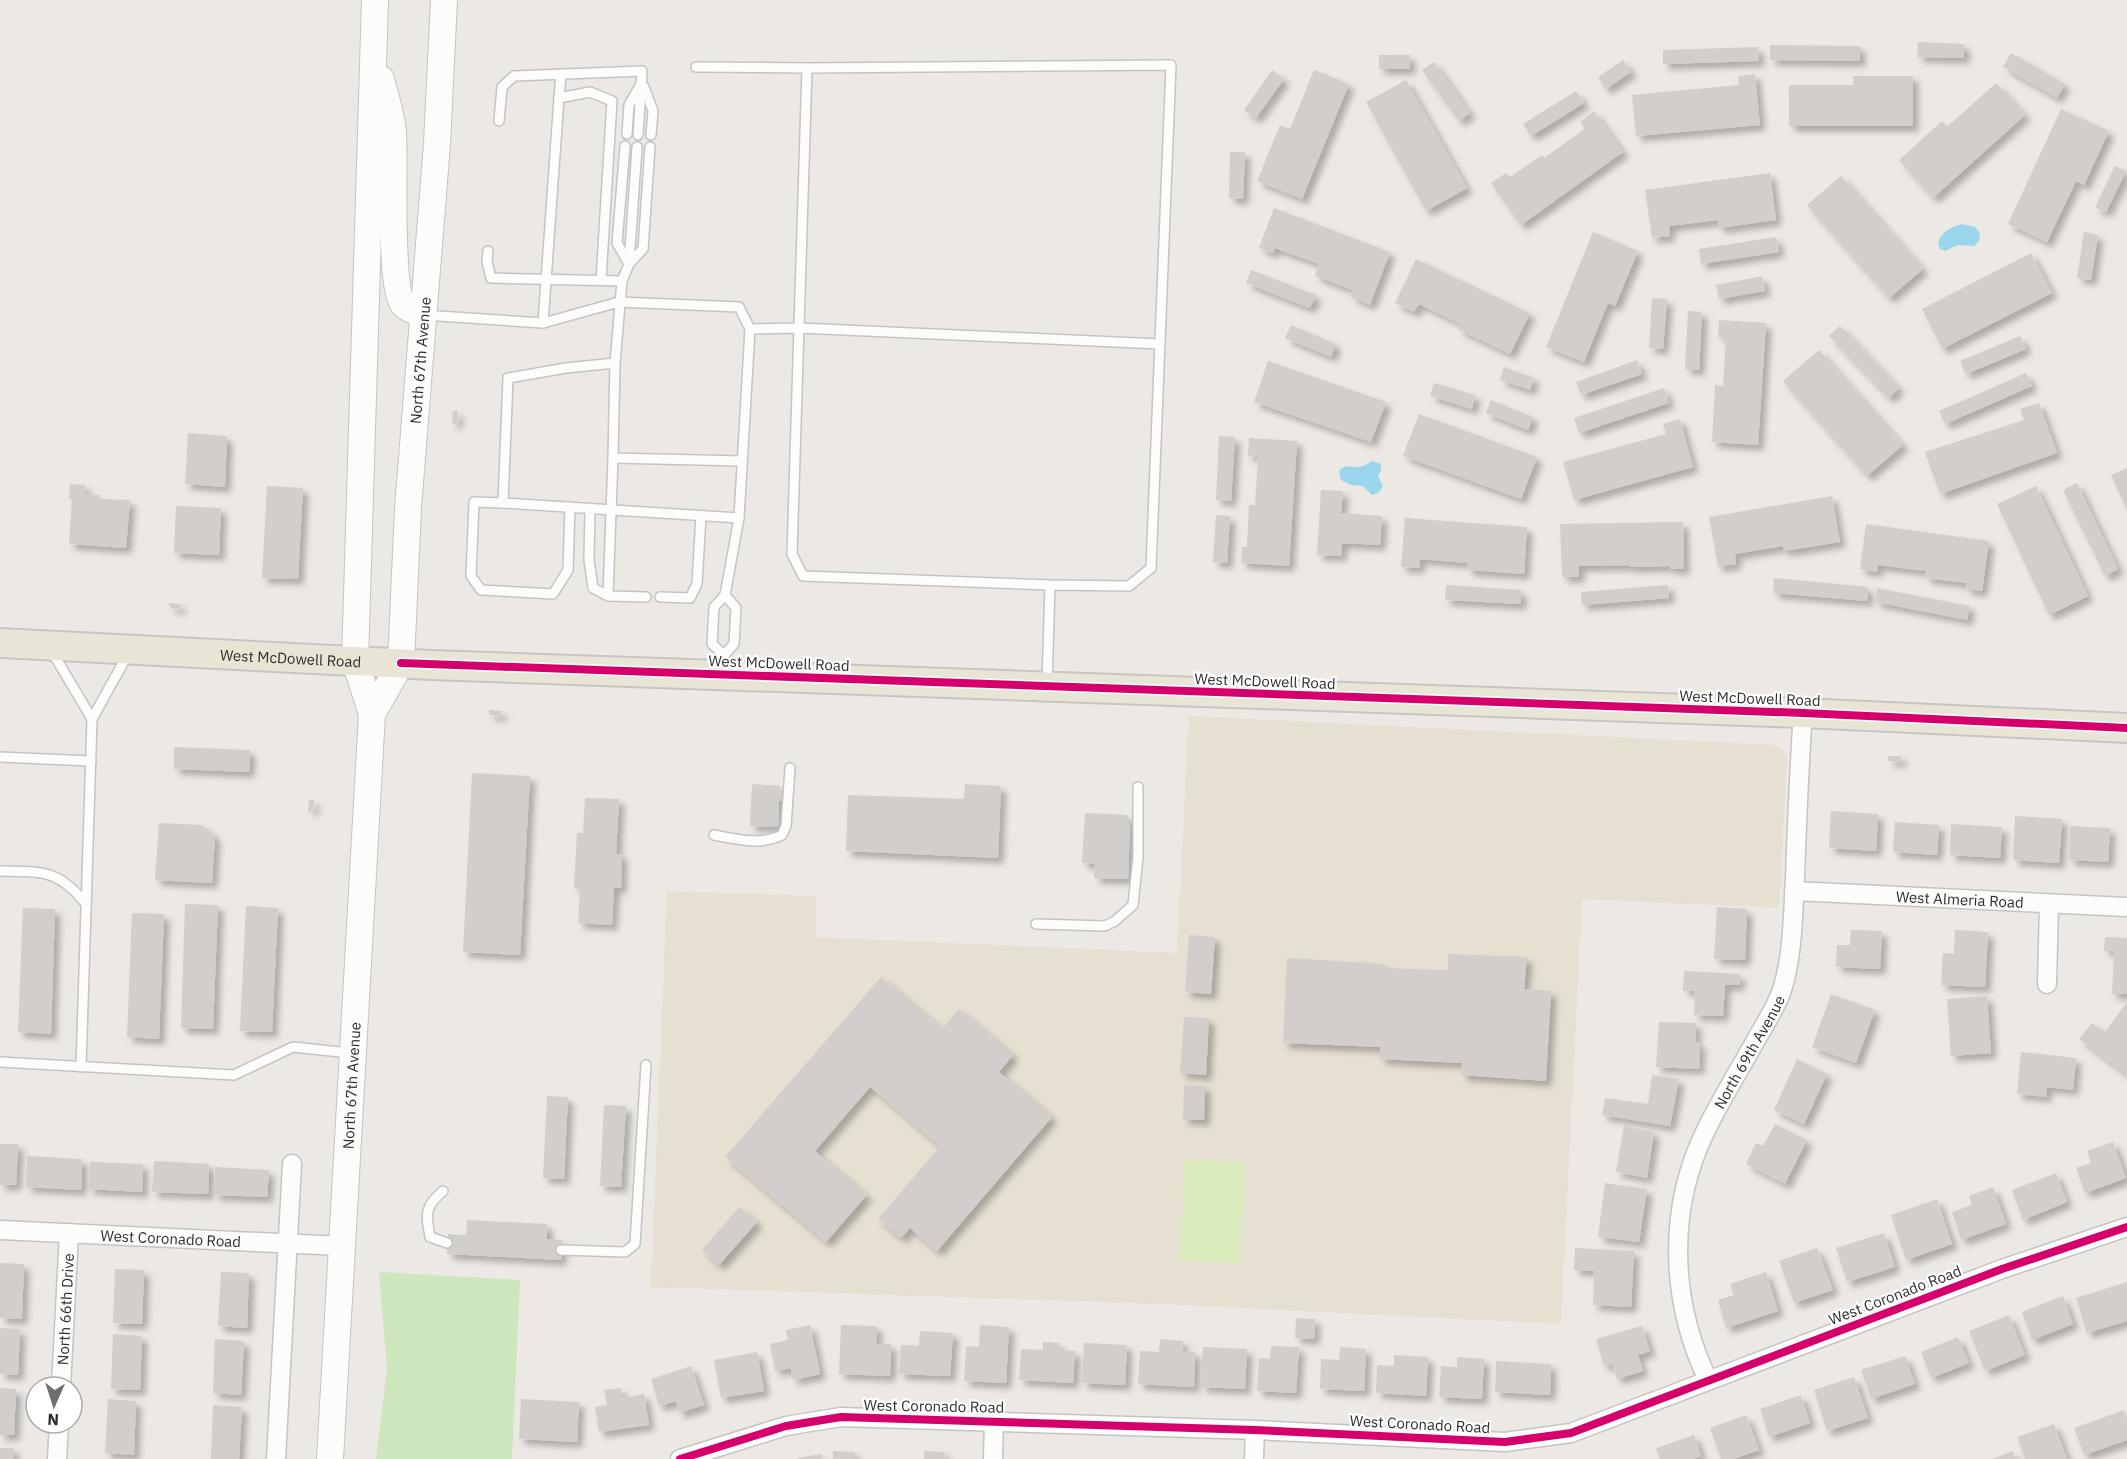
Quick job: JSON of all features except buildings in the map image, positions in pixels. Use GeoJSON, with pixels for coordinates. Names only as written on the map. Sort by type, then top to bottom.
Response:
{"type":"FeatureCollection","features":[{"type":"Feature","properties":{"kind":"main road","name":"North 67th Avenue"},"geometry":{"type":"LineString","coordinates":[[330,1459],[372,714],[355,661],[375,0]]}},
{"type":"Feature","properties":{"kind":"main road","name":"North 67th Avenue"},"geometry":{"type":"LineString","coordinates":[[372,714],[401,663],[408,508],[437,144],[444,0]]}},
{"type":"Feature","properties":{"kind":"main road"},"geometry":{"type":"LineString","coordinates":[[373,46],[393,130],[395,266],[398,290],[402,303],[423,315]]}},
{"type":"Feature","properties":{"kind":"main road","name":"West McDowell Road"},"geometry":{"type":"LineString","coordinates":[[0,643],[401,663],[725,665],[1047,686],[1803,713],[2127,728]]}},
{"type":"Feature","properties":{"kind":"street","name":"North 69th Avenue"},"geometry":{"type":"LineString","coordinates":[[1708,1380],[1695,1352],[1685,1315],[1679,1280],[1677,1231],[1683,1194],[1706,1130],[1782,990],[1794,891],[1803,713]]}},
{"type":"Feature","properties":{"kind":"street","name":"West Almeria Road"},"geometry":{"type":"LineString","coordinates":[[1794,891],[2127,907]]}},
{"type":"Feature","properties":{"kind":"street"},"geometry":{"type":"LineString","coordinates":[[2047,984],[2049,904]]}},
{"type":"Feature","properties":{"kind":"street"},"geometry":{"type":"LineString","coordinates":[[276,1459],[292,1164]]}},
{"type":"Feature","properties":{"kind":"street","name":"West Coronado Road"},"geometry":{"type":"LineString","coordinates":[[680,1459],[721,1453],[786,1426],[841,1417],[1256,1430],[1504,1450],[1571,1433],[2002,1269],[2127,1227]]}},
{"type":"Feature","properties":{"kind":"street","name":"West Coronado Road"},"geometry":{"type":"LineString","coordinates":[[0,1230],[342,1246]]}},
{"type":"Feature","properties":{"kind":"street","name":"North 66th Drive"},"geometry":{"type":"LineString","coordinates":[[62,1375],[69,1233]]}},
{"type":"Feature","properties":{"kind":"street"},"geometry":{"type":"LineString","coordinates":[[993,1459],[994,1420]]}},
{"type":"Feature","properties":{"kind":"street"},"geometry":{"type":"LineString","coordinates":[[1254,1459],[1256,1430]]}},
{"type":"Feature","properties":{"kind":"street"},"geometry":{"type":"LineString","coordinates":[[57,1459],[58,1435]]}},
{"type":"Feature","properties":{"kind":"lane"},"geometry":{"type":"LineString","coordinates":[[696,67],[1171,65],[1151,568],[1129,586],[803,576],[792,554],[807,68]]}},
{"type":"Feature","properties":{"kind":"lane"},"geometry":{"type":"LineString","coordinates":[[499,121],[502,87],[514,76],[642,71],[638,135]]}},
{"type":"Feature","properties":{"kind":"lane"},"geometry":{"type":"LineString","coordinates":[[543,323],[561,74]]}},
{"type":"Feature","properties":{"kind":"lane"},"geometry":{"type":"LineString","coordinates":[[627,134],[629,105],[642,82]]}},
{"type":"Feature","properties":{"kind":"lane"},"geometry":{"type":"LineString","coordinates":[[642,82],[653,111],[651,135]]}},
{"type":"Feature","properties":{"kind":"lane"},"geometry":{"type":"LineString","coordinates":[[559,98],[590,92],[612,101],[601,280]]}},
{"type":"Feature","properties":{"kind":"lane"},"geometry":{"type":"LineString","coordinates":[[625,146],[616,243],[628,264]]}},
{"type":"Feature","properties":{"kind":"lane"},"geometry":{"type":"LineString","coordinates":[[608,596],[615,363],[619,302],[622,281],[628,264],[637,147]]}},
{"type":"Feature","properties":{"kind":"lane"},"geometry":{"type":"LineString","coordinates":[[628,264],[643,249],[650,147]]}},
{"type":"Feature","properties":{"kind":"lane"},"geometry":{"type":"LineString","coordinates":[[488,250],[487,262],[491,278],[622,281]]}},
{"type":"Feature","properties":{"kind":"lane"},"geometry":{"type":"LineString","coordinates":[[423,315],[543,323],[619,302],[739,307],[750,328],[739,518],[725,595],[714,607],[712,644],[725,665]]}},
{"type":"Feature","properties":{"kind":"lane"},"geometry":{"type":"LineString","coordinates":[[750,328],[799,328],[1160,344]]}},
{"type":"Feature","properties":{"kind":"lane"},"geometry":{"type":"LineString","coordinates":[[503,503],[508,378],[566,368],[615,363]]}},
{"type":"Feature","properties":{"kind":"lane"},"geometry":{"type":"LineString","coordinates":[[613,458],[742,462]]}},
{"type":"Feature","properties":{"kind":"lane"},"geometry":{"type":"LineString","coordinates":[[570,507],[568,570],[553,594],[481,590],[471,576],[474,502],[590,508],[739,518]]}},
{"type":"Feature","properties":{"kind":"lane"},"geometry":{"type":"LineString","coordinates":[[590,508],[589,560],[593,588],[608,596],[646,597]]}},
{"type":"Feature","properties":{"kind":"lane"},"geometry":{"type":"LineString","coordinates":[[660,597],[690,598],[697,584],[701,516]]}},
{"type":"Feature","properties":{"kind":"lane"},"geometry":{"type":"LineString","coordinates":[[1047,686],[1050,585]]}},
{"type":"Feature","properties":{"kind":"lane"},"geometry":{"type":"LineString","coordinates":[[725,595],[736,608],[734,644],[725,665]]}},
{"type":"Feature","properties":{"kind":"lane"},"geometry":{"type":"LineString","coordinates":[[49,645],[92,719]]}},
{"type":"Feature","properties":{"kind":"lane"},"geometry":{"type":"LineString","coordinates":[[81,1067],[92,719],[130,650]]}},
{"type":"Feature","properties":{"kind":"lane"},"geometry":{"type":"LineString","coordinates":[[0,757],[91,761]]}},
{"type":"Feature","properties":{"kind":"lane"},"geometry":{"type":"LineString","coordinates":[[714,835],[758,841],[772,840],[782,836],[786,826],[790,768]]}},
{"type":"Feature","properties":{"kind":"lane"},"geometry":{"type":"LineString","coordinates":[[1036,924],[1105,926],[1115,921],[1133,905],[1138,857],[1138,787]]}},
{"type":"Feature","properties":{"kind":"lane"},"geometry":{"type":"LineString","coordinates":[[0,871],[41,872],[61,879],[73,888],[86,904]]}},
{"type":"Feature","properties":{"kind":"lane"},"geometry":{"type":"LineString","coordinates":[[0,1062],[234,1075],[293,1047],[352,1053]]}},
{"type":"Feature","properties":{"kind":"lane"},"geometry":{"type":"LineString","coordinates":[[561,1250],[625,1252],[635,1244],[646,1065]]}},
{"type":"Feature","properties":{"kind":"lane"},"geometry":{"type":"LineString","coordinates":[[443,1191],[432,1200],[426,1214],[430,1238],[447,1243]]}},
{"type":"Feature","properties":{"kind":"shaded area"},"geometry":{"type":"Polygon","coordinates":[[[1189,716],[1775,745],[1787,758],[1779,908],[1582,899],[1561,1324],[1160,1304],[651,1287],[667,891],[816,896],[816,937],[1177,953],[1189,716]]]}},
{"type":"Feature","properties":{"kind":"green space"},"geometry":{"type":"Polygon","coordinates":[[[1185,1159],[1245,1162],[1240,1264],[1180,1260],[1185,1159]]]}},
{"type":"Feature","properties":{"kind":"green space"},"geometry":{"type":"Polygon","coordinates":[[[379,1272],[520,1280],[512,1459],[376,1459],[387,1369],[379,1272]]]}},
{"type":"Feature","properties":{"kind":"water"},"geometry":{"type":"Polygon","coordinates":[[[1962,224],[1975,227],[1980,234],[1979,241],[1974,246],[1958,245],[1945,251],[1940,249],[1938,243],[1942,235],[1962,224]]]}},
{"type":"Feature","properties":{"kind":"water"},"geometry":{"type":"Polygon","coordinates":[[[1372,461],[1381,464],[1378,476],[1383,486],[1379,492],[1372,495],[1363,486],[1351,485],[1341,480],[1339,471],[1344,467],[1361,466],[1372,461]]]}},
{"type":"Feature","properties":{"kind":"cycle path"},"geometry":{"type":"LineString","coordinates":[[401,663],[1803,713],[2127,728]]}},
{"type":"Feature","properties":{"kind":"cycle path"},"geometry":{"type":"LineString","coordinates":[[680,1459],[786,1426],[841,1417],[1255,1430],[1505,1442],[1571,1433],[2002,1269],[2127,1227]]}}]}
